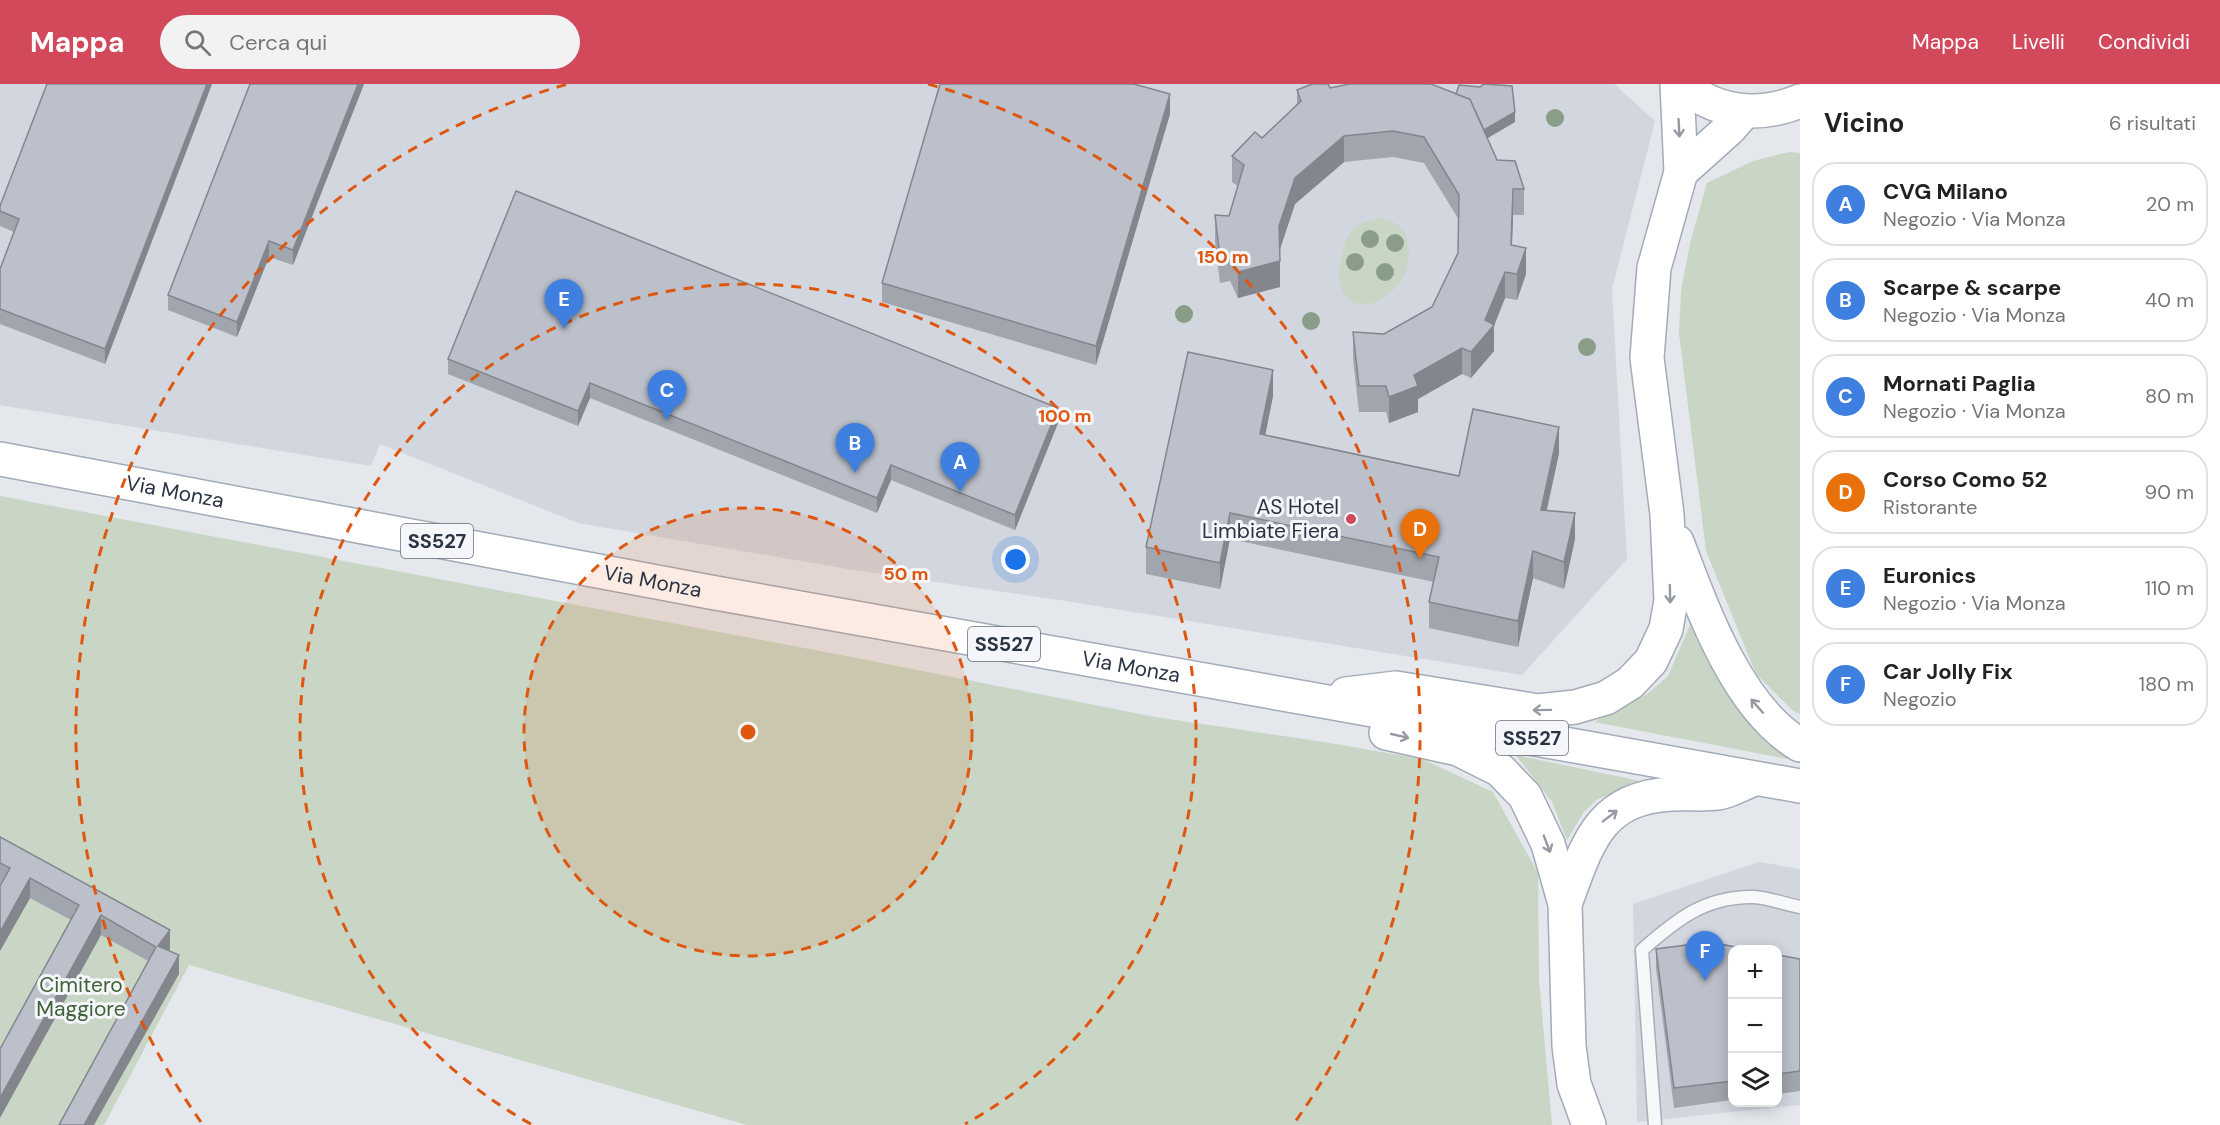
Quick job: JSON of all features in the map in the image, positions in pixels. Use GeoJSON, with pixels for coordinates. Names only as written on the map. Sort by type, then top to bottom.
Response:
{"type":"FeatureCollection","features":[{"type":"Feature","properties":{"kind":"main road"},"geometry":{"type":"LineString","coordinates":[[1308,698],[1396,688],[1538,711],[1575,707],[1606,698],[1630,683],[1651,661],[1665,629],[1671,601],[1667,514],[1647,358],[1654,268],[1681,172],[1677,84]]}},
{"type":"Feature","properties":{"kind":"main road"},"geometry":{"type":"LineString","coordinates":[[1682,84],[1707,102],[1725,108],[1744,112],[1794,108]]}},
{"type":"Feature","properties":{"kind":"main road"},"geometry":{"type":"LineString","coordinates":[[1681,172],[1730,129],[1744,112]]}},
{"type":"Feature","properties":{"kind":"main road","name":"Via Monza"},"geometry":{"type":"LineString","coordinates":[[0,459],[710,592],[1308,698]]}},
{"type":"Feature","properties":{"kind":"main road"},"geometry":{"type":"LineString","coordinates":[[1667,514],[1699,600],[1734,672],[1754,703],[1788,738],[1800,745]]}},
{"type":"Feature","properties":{"kind":"main road"},"geometry":{"type":"LineString","coordinates":[[1308,698],[1380,732],[1458,749],[1500,770],[1525,796],[1548,844],[1565,904],[1569,1046],[1574,1084],[1589,1125]]}},
{"type":"Feature","properties":{"kind":"main road","name":"SS527"},"geometry":{"type":"LineString","coordinates":[[1308,698],[1800,786]]}},
{"type":"Feature","properties":{"kind":"main road"},"geometry":{"type":"LineString","coordinates":[[1565,904],[1587,844],[1604,820],[1632,801],[1668,794],[1719,794],[1755,778]]}},
{"type":"Feature","properties":{"kind":"lane"},"geometry":{"type":"LineString","coordinates":[[1655,1125],[1642,950],[1672,923],[1712,902],[1755,897],[1800,907]]}},
{"type":"Feature","properties":{"kind":"shaded area"},"geometry":{"type":"Polygon","coordinates":[[[0,84],[1614,84],[1655,121],[1612,289],[1627,559],[1522,675],[1066,601],[848,569],[578,523],[380,444],[371,466],[0,405],[0,84]]]}},
{"type":"Feature","properties":{"kind":"shaded area"},"geometry":{"type":"Polygon","coordinates":[[[1759,862],[1800,869],[1800,1105],[1782,1107],[1782,945],[1728,945],[1728,1107],[1781,1107],[1637,1122],[1633,904],[1759,862]]]}},
{"type":"Feature","properties":{"kind":"green space"},"geometry":{"type":"Polygon","coordinates":[[[1789,152],[1800,153],[1800,714],[1793,711],[1756,674],[1706,551],[1679,333],[1681,291],[1690,243],[1707,183],[1753,161],[1789,152]]]}},
{"type":"Feature","properties":{"kind":"green space"},"geometry":{"type":"Polygon","coordinates":[[[1381,218],[1396,224],[1404,231],[1408,244],[1408,261],[1403,277],[1394,290],[1382,299],[1369,304],[1357,303],[1346,297],[1340,283],[1344,246],[1350,233],[1359,225],[1381,218]]]}},
{"type":"Feature","properties":{"kind":"green space","name":"Cimitero Maggiore"},"geometry":{"type":"Polygon","coordinates":[[[0,496],[862,659],[1155,717],[1422,759],[1493,792],[1538,873],[1539,980],[1552,1125],[747,1125],[189,965],[104,1125],[0,1125],[0,496]]]}},
{"type":"Feature","properties":{"kind":"green space"},"geometry":{"type":"Polygon","coordinates":[[[1690,625],[1717,676],[1755,728],[1793,760],[1594,722],[1647,694],[1668,676],[1690,625]]]}},
{"type":"Feature","properties":{"kind":"green space"},"geometry":{"type":"Polygon","coordinates":[[[1516,755],[1640,781],[1596,800],[1584,812],[1567,840],[1552,802],[1516,755]]]}},
{"type":"Feature","properties":{"kind":"building"},"geometry":{"type":"Polygon","coordinates":[[[47,84],[207,84],[105,349],[0,309],[0,269],[19,219],[0,211],[0,206],[47,84]]]}},
{"type":"Feature","properties":{"kind":"building"},"geometry":{"type":"Polygon","coordinates":[[[250,84],[358,84],[293,250],[269,241],[237,322],[168,295],[250,84]]]}},
{"type":"Feature","properties":{"kind":"building"},"geometry":{"type":"Polygon","coordinates":[[[940,84],[1134,84],[1170,94],[1096,346],[882,283],[940,84]]]}},
{"type":"Feature","properties":{"kind":"building"},"geometry":{"type":"Polygon","coordinates":[[[1312,84],[1328,84],[1330,88],[1350,84],[1431,84],[1470,99],[1497,160],[1515,161],[1524,189],[1513,189],[1511,245],[1526,248],[1517,274],[1505,272],[1485,320],[1494,325],[1471,352],[1462,348],[1414,375],[1418,386],[1389,397],[1386,386],[1359,386],[1353,332],[1384,334],[1432,307],[1458,253],[1459,195],[1424,137],[1393,131],[1344,136],[1295,178],[1279,226],[1280,261],[1238,272],[1230,255],[1220,257],[1215,215],[1229,216],[1244,165],[1232,156],[1255,132],[1262,138],[1301,101],[1297,90],[1312,84]]]}},
{"type":"Feature","properties":{"kind":"building"},"geometry":{"type":"Polygon","coordinates":[[[1484,84],[1512,86],[1515,112],[1484,130],[1470,99],[1456,94],[1459,85],[1480,87],[1484,84]]]}},
{"type":"Feature","properties":{"kind":"building"},"geometry":{"type":"Polygon","coordinates":[[[516,191],[1058,408],[1015,515],[891,465],[877,498],[590,383],[578,411],[448,359],[516,191]]]}},
{"type":"Feature","properties":{"kind":"building","name":"AS Hotel Limbiate Fiera"},"geometry":{"type":"Polygon","coordinates":[[[1188,352],[1273,370],[1260,434],[1459,476],[1473,409],[1559,427],[1541,510],[1575,513],[1564,562],[1533,551],[1518,621],[1429,602],[1439,557],[1230,513],[1220,563],[1146,547],[1188,352]]]}},
{"type":"Feature","properties":{"kind":"building"},"geometry":{"type":"Polygon","coordinates":[[[0,837],[170,930],[158,946],[179,955],[84,1125],[59,1125],[156,947],[101,915],[0,1098],[0,1049],[79,905],[30,878],[0,932],[0,886],[10,868],[0,863],[0,837]]]}},
{"type":"Feature","properties":{"kind":"building"},"geometry":{"type":"Polygon","coordinates":[[[1710,942],[1728,946],[1728,1081],[1674,1088],[1656,949],[1710,942]]]}},
{"type":"Feature","properties":{"kind":"building"},"geometry":{"type":"Polygon","coordinates":[[[1782,956],[1800,959],[1800,1071],[1782,1073],[1782,956]]]}},
{"type":"Feature","properties":{"kind":"place","name":"Euronics"},"geometry":{"type":"Point","coordinates":[564,329]}},
{"type":"Feature","properties":{"kind":"place","name":"Mornati Paglia"},"geometry":{"type":"Point","coordinates":[667,420]}},
{"type":"Feature","properties":{"kind":"place","name":"Scarpe & scarpe"},"geometry":{"type":"Point","coordinates":[855,473]}},
{"type":"Feature","properties":{"kind":"place","name":"CVG Milano"},"geometry":{"type":"Point","coordinates":[960,492]}},
{"type":"Feature","properties":{"kind":"place","name":"AS Hotel Limbiate Fiera"},"geometry":{"type":"Point","coordinates":[1351,519]}},
{"type":"Feature","properties":{"kind":"place","name":"Corso Como 52"},"geometry":{"type":"Point","coordinates":[1420,559]}},
{"type":"Feature","properties":{"kind":"place","name":"Car Jolly Fix"},"geometry":{"type":"Point","coordinates":[1705,981]}}]}
